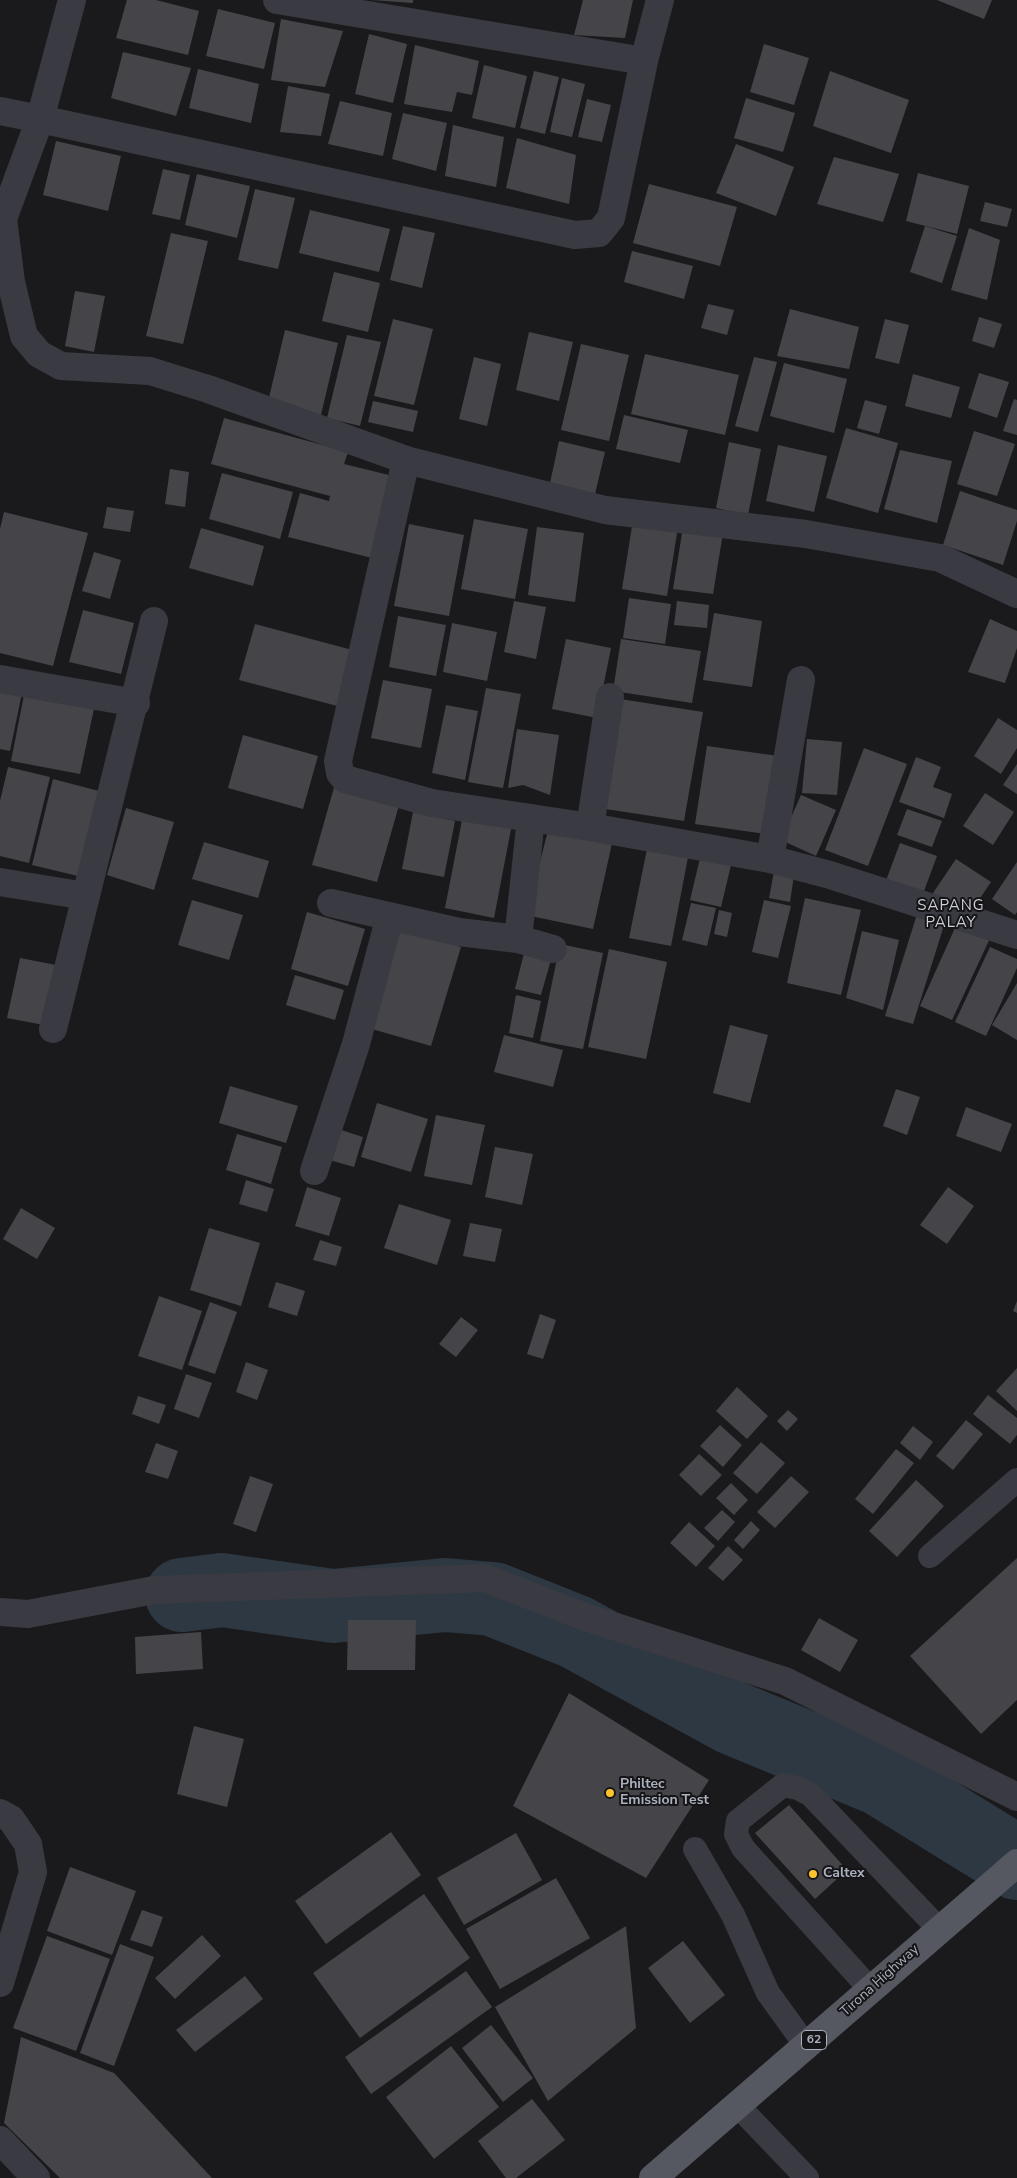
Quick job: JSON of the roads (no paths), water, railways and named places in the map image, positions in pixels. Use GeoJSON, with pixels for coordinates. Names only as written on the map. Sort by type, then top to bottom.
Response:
{"type":"FeatureCollection","features":[{"type":"Feature","properties":{"kind":"main road","name":"Tirona Highway"},"geometry":{"type":"LineString","coordinates":[[652,2178],[807,2047],[973,1899],[1017,1863]]}},
{"type":"Feature","properties":{"kind":"street"},"geometry":{"type":"LineString","coordinates":[[72,0],[40,119],[1,220],[11,282],[24,336],[39,354],[61,366],[150,371],[208,389],[406,460],[605,510],[806,534],[940,558],[1017,594]]}},
{"type":"Feature","properties":{"kind":"street"},"geometry":{"type":"LineString","coordinates":[[277,0],[644,61]]}},
{"type":"Feature","properties":{"kind":"street"},"geometry":{"type":"LineString","coordinates":[[0,111],[575,235],[599,233],[611,218],[644,61],[660,0]]}},
{"type":"Feature","properties":{"kind":"street"},"geometry":{"type":"LineString","coordinates":[[406,460],[338,761],[340,773],[345,779],[432,803],[590,827],[770,859],[830,875],[1017,935]]}},
{"type":"Feature","properties":{"kind":"street"},"geometry":{"type":"LineString","coordinates":[[53,1029],[136,703],[154,622]]}},
{"type":"Feature","properties":{"kind":"street"},"geometry":{"type":"LineString","coordinates":[[0,679],[136,703]]}},
{"type":"Feature","properties":{"kind":"street"},"geometry":{"type":"LineString","coordinates":[[770,859],[801,680]]}},
{"type":"Feature","properties":{"kind":"street"},"geometry":{"type":"LineString","coordinates":[[590,827],[610,697]]}},
{"type":"Feature","properties":{"kind":"street"},"geometry":{"type":"LineString","coordinates":[[518,939],[531,818]]}},
{"type":"Feature","properties":{"kind":"street"},"geometry":{"type":"LineString","coordinates":[[0,882],[86,896]]}},
{"type":"Feature","properties":{"kind":"street"},"geometry":{"type":"LineString","coordinates":[[331,903],[459,932],[518,939],[552,949]]}},
{"type":"Feature","properties":{"kind":"street"},"geometry":{"type":"LineString","coordinates":[[314,1171],[356,1044],[390,916]]}},
{"type":"Feature","properties":{"kind":"street"},"geometry":{"type":"LineString","coordinates":[[0,1612],[28,1614],[154,1590],[485,1578],[585,1617],[785,1681],[1017,1797]]}},
{"type":"Feature","properties":{"kind":"street"},"geometry":{"type":"LineString","coordinates":[[0,1813],[11,1819],[28,1844],[33,1872],[0,1983]]}},
{"type":"Feature","properties":{"kind":"street"},"geometry":{"type":"LineString","coordinates":[[0,2140],[36,2178]]}},
{"type":"Feature","properties":{"kind":"lane"},"geometry":{"type":"LineString","coordinates":[[930,1556],[1017,1480]]}},
{"type":"Feature","properties":{"kind":"lane"},"geometry":{"type":"LineString","coordinates":[[872,1990],[743,1848],[736,1834],[738,1821],[783,1784],[798,1788],[811,1795],[939,1929]]}},
{"type":"Feature","properties":{"kind":"lane"},"geometry":{"type":"LineString","coordinates":[[694,1849],[733,1915],[768,1993],[807,2047]]}},
{"type":"Feature","properties":{"kind":"lane"},"geometry":{"type":"LineString","coordinates":[[737,2105],[807,2178]]}},
{"type":"Feature","properties":{"kind":"waterway"},"geometry":{"type":"LineString","coordinates":[[182,1595],[222,1590],[333,1606],[445,1595],[493,1599],[576,1632],[733,1718],[881,1779],[1017,1863]]}},
{"type":"Feature","properties":{"kind":"place","name":"Philtec Emission Test"},"geometry":{"type":"Point","coordinates":[610,1793]}},
{"type":"Feature","properties":{"kind":"place","name":"Caltex"},"geometry":{"type":"Point","coordinates":[813,1874]}},
{"type":"Feature","properties":{"kind":"district","name":"SAPANG PALAY"},"geometry":{"type":"Point","coordinates":[951,914]}}]}
